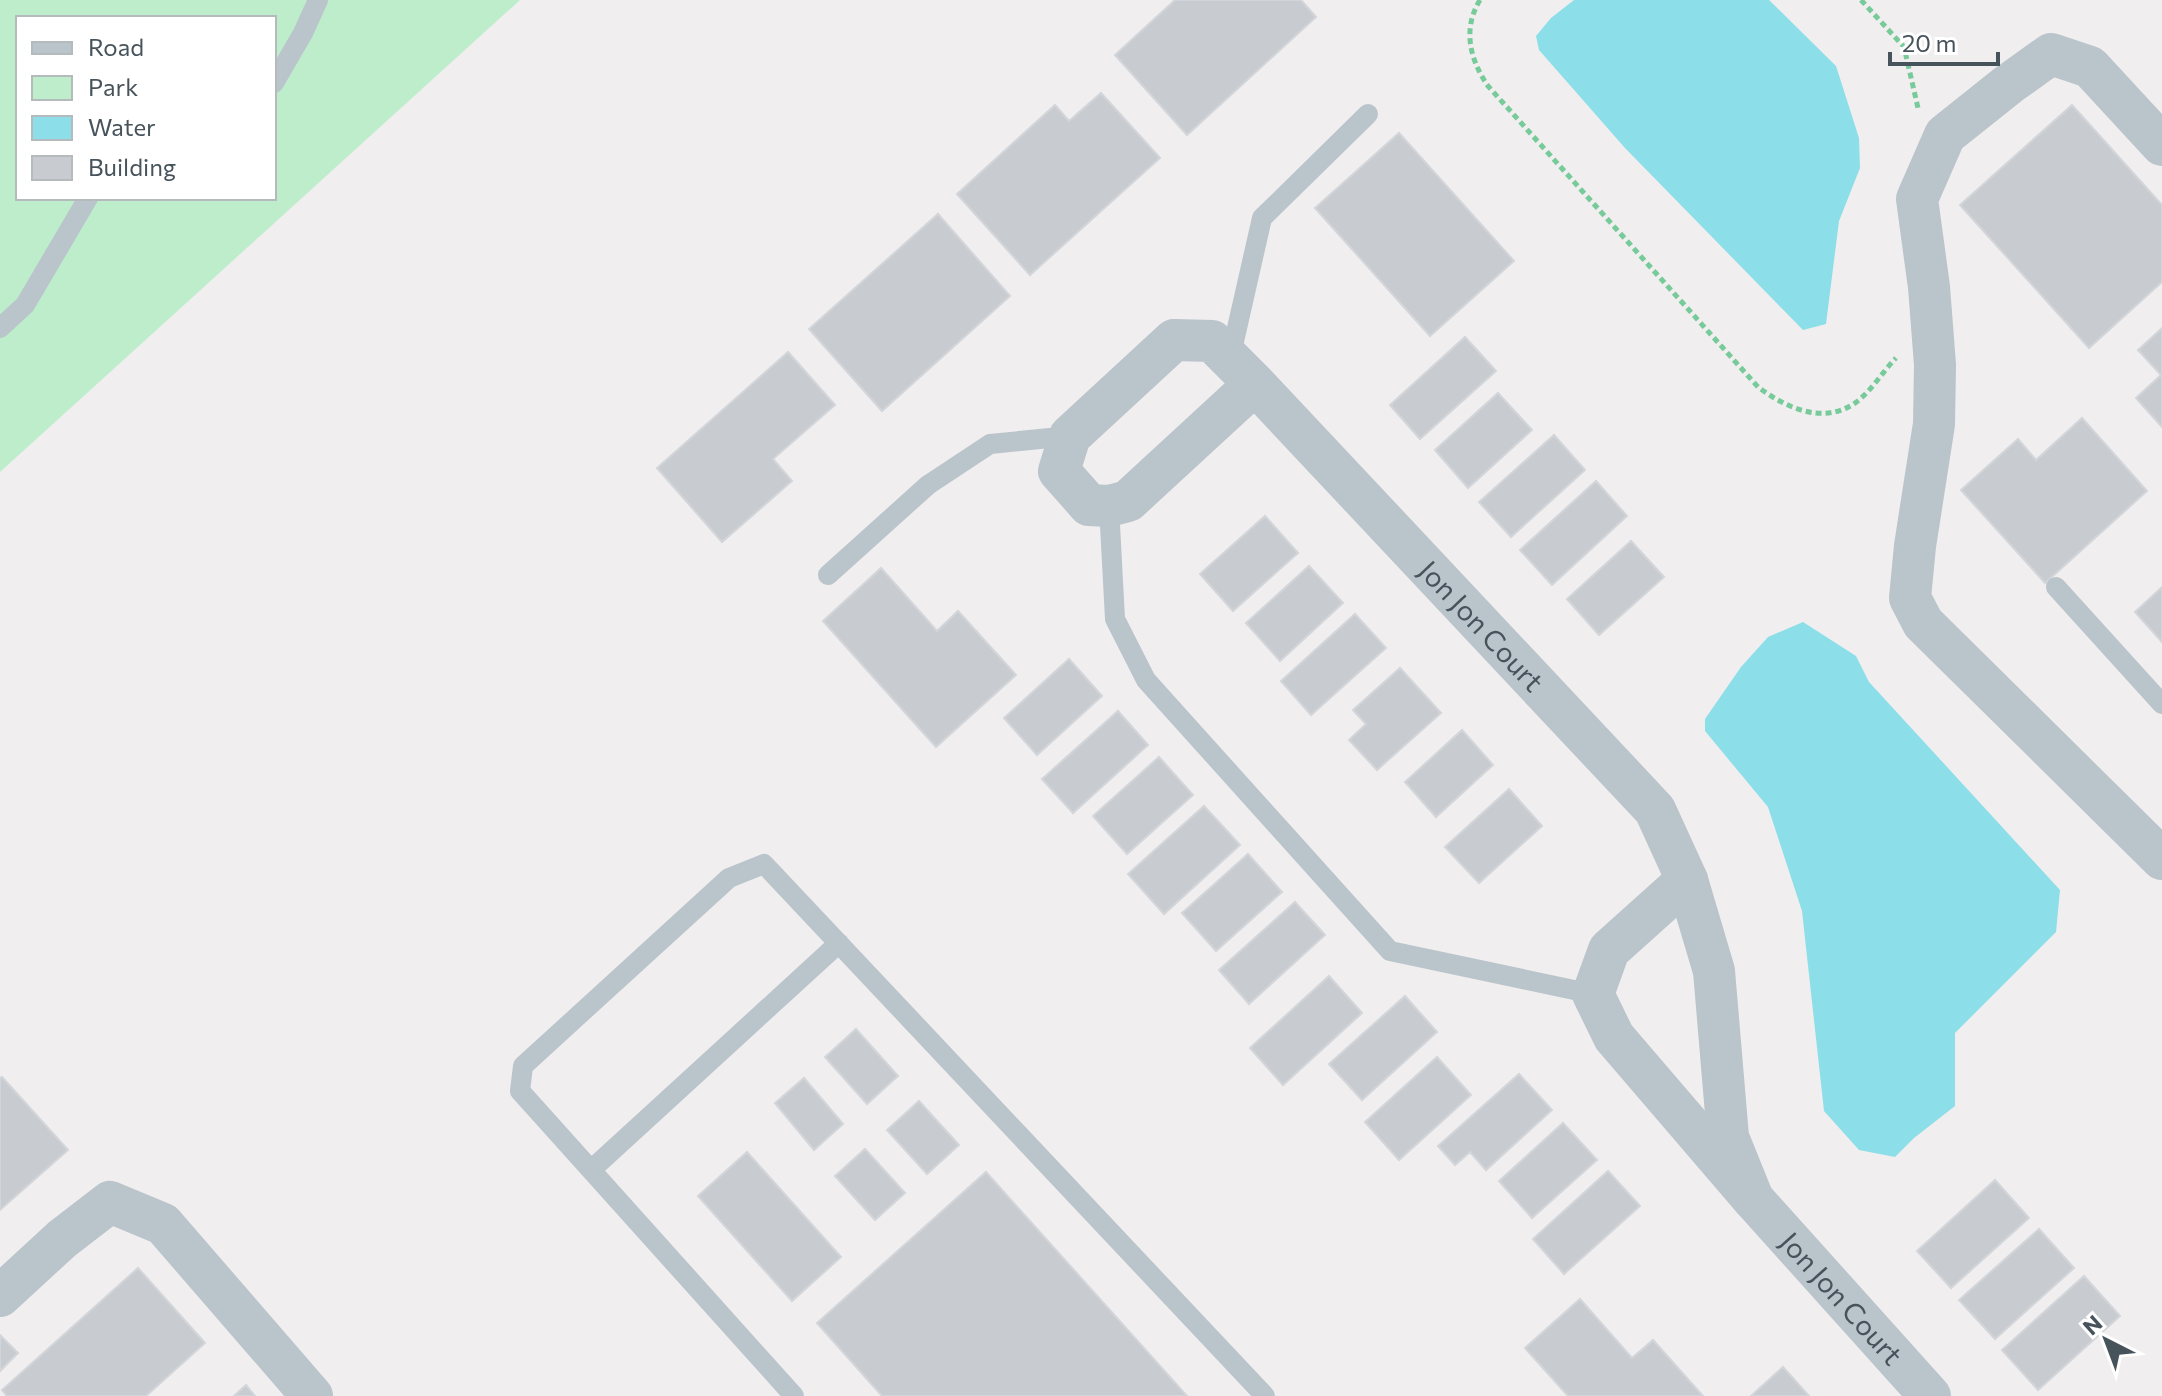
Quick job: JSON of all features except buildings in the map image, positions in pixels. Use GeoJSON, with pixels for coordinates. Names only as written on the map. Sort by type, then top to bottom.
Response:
{"type":"FeatureCollection","features":[{"type":"Feature","properties":{"kind":"street"},"geometry":{"type":"LineString","coordinates":[[2160,854],[1923,623],[1910,598],[1934,424],[1935,365],[1929,287],[1917,199],[1945,135],[2051,54],[2090,67],[2162,145]]}},
{"type":"Feature","properties":{"kind":"street","name":"Jon Jon Court"},"geometry":{"type":"LineString","coordinates":[[1070,436],[1174,340],[1212,341],[1655,810],[1687,880],[1714,971],[1728,1137],[1753,1199]]}},
{"type":"Feature","properties":{"kind":"street"},"geometry":{"type":"LineString","coordinates":[[1070,436],[1059,471],[1089,505],[1109,506],[1128,501],[1242,372]]}},
{"type":"Feature","properties":{"kind":"street"},"geometry":{"type":"LineString","coordinates":[[1593,994],[1609,950],[1687,880]]}},
{"type":"Feature","properties":{"kind":"street","name":"Jon Jon Court"},"geometry":{"type":"LineString","coordinates":[[1593,994],[1614,1037],[1753,1199],[1930,1396]]}},
{"type":"Feature","properties":{"kind":"street"},"geometry":{"type":"LineString","coordinates":[[0,1296],[62,1239],[110,1202],[163,1224],[312,1396]]}},
{"type":"Feature","properties":{"kind":"lane"},"geometry":{"type":"LineString","coordinates":[[276,80],[318,0]]}},
{"type":"Feature","properties":{"kind":"lane"},"geometry":{"type":"LineString","coordinates":[[1242,372],[1262,218],[1368,114]]}},
{"type":"Feature","properties":{"kind":"lane"},"geometry":{"type":"LineString","coordinates":[[0,328],[25,305],[87,200]]}},
{"type":"Feature","properties":{"kind":"lane"},"geometry":{"type":"LineString","coordinates":[[828,575],[928,485],[990,444],[1070,436]]}},
{"type":"Feature","properties":{"kind":"lane"},"geometry":{"type":"LineString","coordinates":[[1109,506],[1115,619],[1146,680],[1390,951],[1593,994]]}},
{"type":"Feature","properties":{"kind":"lane"},"geometry":{"type":"LineString","coordinates":[[2056,587],[2162,704]]}},
{"type":"Feature","properties":{"kind":"lane"},"geometry":{"type":"LineString","coordinates":[[794,1396],[520,1091],[523,1066],[729,878],[764,864],[1265,1396]]}},
{"type":"Feature","properties":{"kind":"lane"},"geometry":{"type":"LineString","coordinates":[[591,1170],[839,943]]}},
{"type":"Feature","properties":{"kind":"path"},"geometry":{"type":"LineString","coordinates":[[1480,0],[1470,28],[1471,56],[1488,86],[1758,387],[1782,405],[1818,414],[1851,405],[1899,355]]}},
{"type":"Feature","properties":{"kind":"green space"},"geometry":{"type":"Polygon","coordinates":[[[0,0],[520,0],[0,472],[0,0]]]}},
{"type":"Feature","properties":{"kind":"water"},"geometry":{"type":"Polygon","coordinates":[[[1574,0],[1769,0],[1836,66],[1859,138],[1860,168],[1839,221],[1826,324],[1803,330],[1625,148],[1539,50],[1536,36],[1551,18],[1574,0]]]}},
{"type":"Feature","properties":{"kind":"water"},"geometry":{"type":"Polygon","coordinates":[[[1803,622],[1856,656],[1869,682],[2060,890],[2056,932],[1955,1033],[1955,1106],[1895,1157],[1859,1150],[1824,1111],[1802,911],[1768,807],[1705,731],[1705,719],[1741,667],[1768,637],[1803,622]]]}}]}
